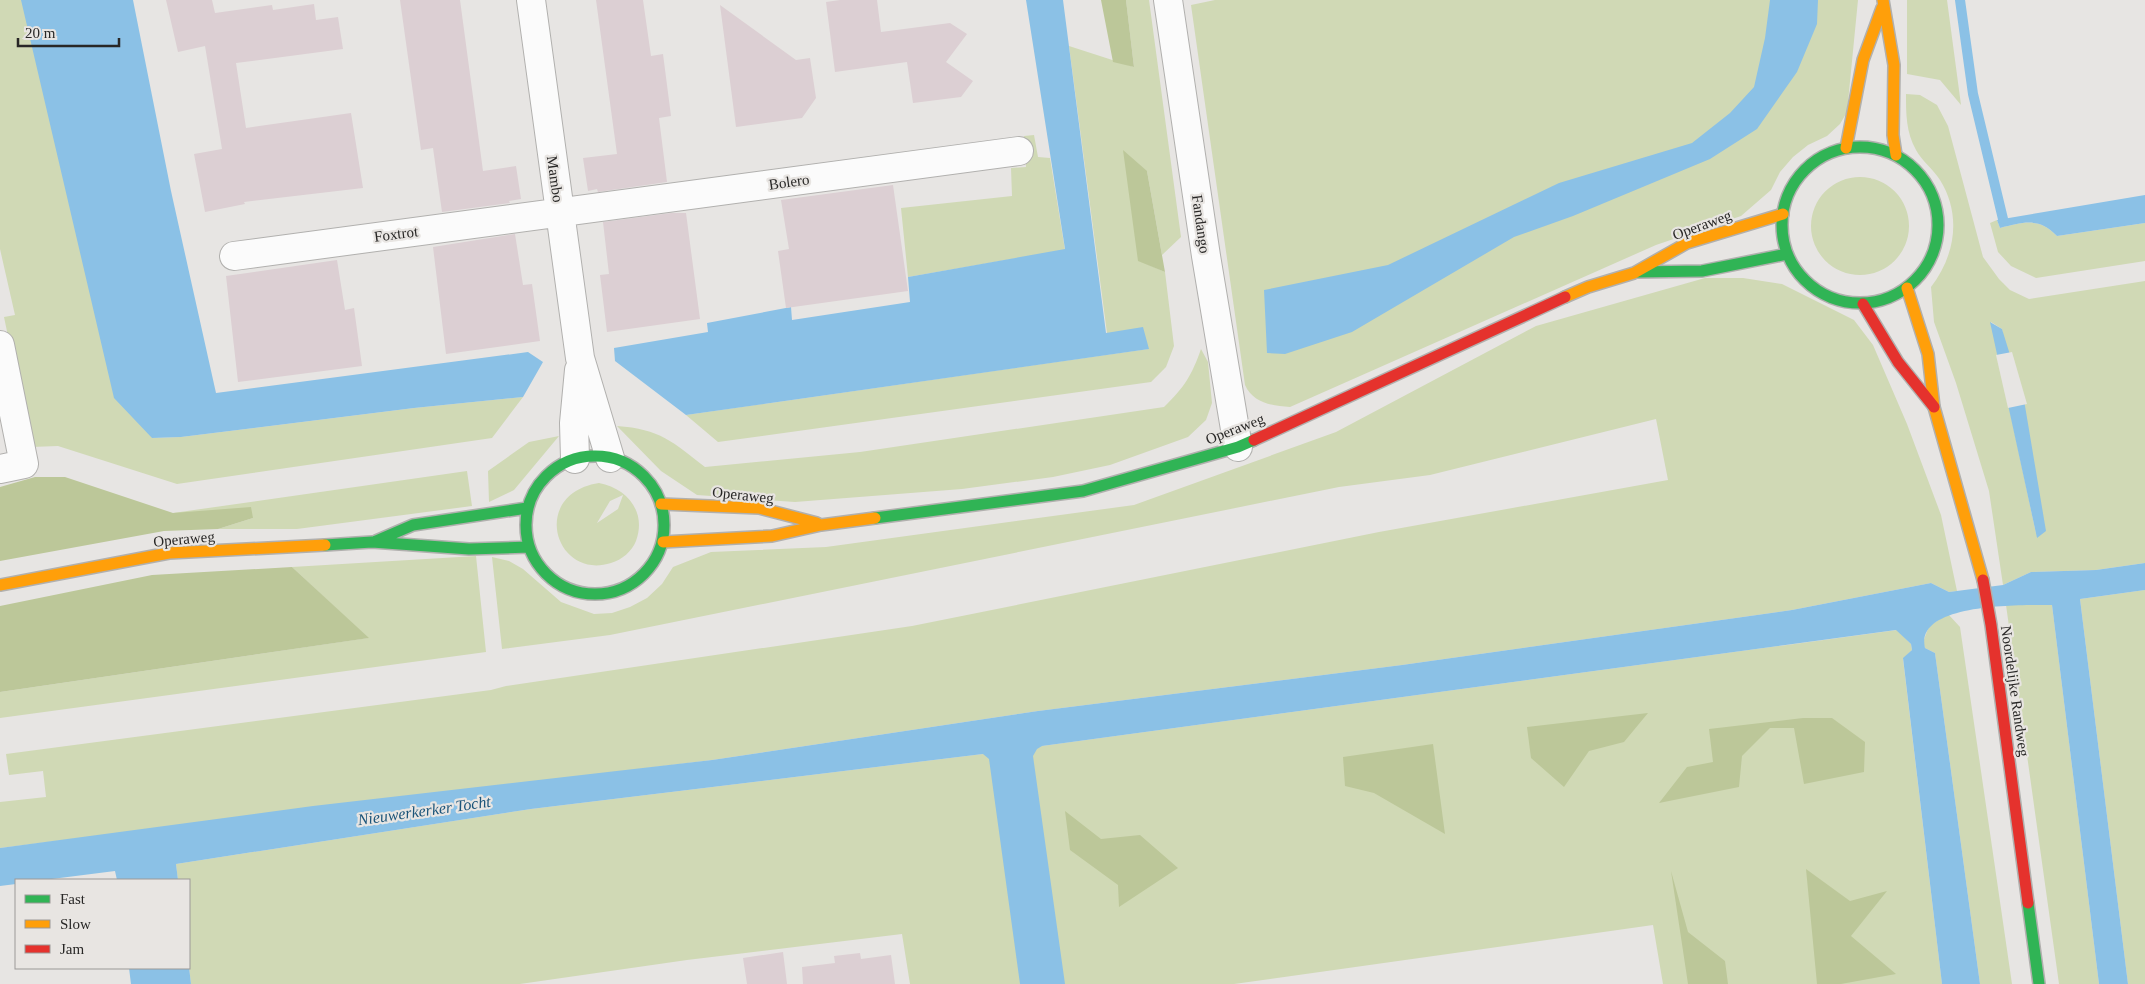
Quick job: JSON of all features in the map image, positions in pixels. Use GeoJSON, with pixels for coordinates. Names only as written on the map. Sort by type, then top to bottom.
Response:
{"type":"FeatureCollection","features":[{"type":"Feature","properties":{"kind":"main road"},"geometry":{"type":"LineString","coordinates":[[1846,148],[1863,60],[1882,3]]}},
{"type":"Feature","properties":{"kind":"main road"},"geometry":{"type":"LineString","coordinates":[[1882,3],[1894,66],[1893,135],[1896,155]]}},
{"type":"Feature","properties":{"kind":"main road"},"geometry":{"type":"LineString","coordinates":[[1846,148],[1874,148],[1896,155],[1914,168],[1928,186],[1936,208],[1938,230],[1930,259],[1923,272],[1907,288],[1887,299],[1863,304],[1839,300],[1817,290],[1799,274],[1787,254],[1781,229],[1785,201],[1798,176],[1819,158],[1846,148]]}},
{"type":"Feature","properties":{"kind":"main road","name":"Operaweg"},"geometry":{"type":"LineString","coordinates":[[662,542],[772,536],[821,524],[1083,491],[1238,447],[1588,287],[1634,272],[1687,243],[1783,214]]}},
{"type":"Feature","properties":{"kind":"main road","name":"Operaweg"},"geometry":{"type":"LineString","coordinates":[[1634,272],[1702,271],[1787,254]]}},
{"type":"Feature","properties":{"kind":"main road","name":"Noordelijke Randweg"},"geometry":{"type":"LineString","coordinates":[[1907,288],[1928,354],[1934,407],[1980,566],[1991,625],[2038,984]]}},
{"type":"Feature","properties":{"kind":"main road","name":"Noordelijke Randweg"},"geometry":{"type":"LineString","coordinates":[[1863,304],[1898,362],[1934,407]]}},
{"type":"Feature","properties":{"kind":"main road"},"geometry":{"type":"LineString","coordinates":[[599,456],[610,458],[627,464],[642,474],[656,493],[661,504],[664,523],[662,542],[654,562],[639,579],[620,590],[598,595],[576,592],[556,582],[540,567],[529,548],[525,528],[528,508],[534,492],[545,477],[558,466],[575,459],[599,456]]}},
{"type":"Feature","properties":{"kind":"main road","name":"Operaweg"},"geometry":{"type":"LineString","coordinates":[[661,504],[759,508],[821,524]]}},
{"type":"Feature","properties":{"kind":"main road","name":"Operaweg"},"geometry":{"type":"LineString","coordinates":[[372,542],[413,525],[528,508]]}},
{"type":"Feature","properties":{"kind":"main road","name":"Operaweg"},"geometry":{"type":"LineString","coordinates":[[0,585],[168,553],[372,542],[469,549],[529,548]]}},
{"type":"Feature","properties":{"kind":"street","name":"Mambo"},"geometry":{"type":"LineString","coordinates":[[530,0],[580,358],[610,458]]}},
{"type":"Feature","properties":{"kind":"street","name":"Fandango"},"geometry":{"type":"LineString","coordinates":[[1168,0],[1206,256],[1238,447]]}},
{"type":"Feature","properties":{"kind":"street","name":"Bolero"},"geometry":{"type":"LineString","coordinates":[[559,213],[1019,151]]}},
{"type":"Feature","properties":{"kind":"street","name":"Foxtrot"},"geometry":{"type":"LineString","coordinates":[[234,256],[559,213]]}},
{"type":"Feature","properties":{"kind":"street"},"geometry":{"type":"LineString","coordinates":[[0,345],[12,466]]}},
{"type":"Feature","properties":{"kind":"street","name":"Mambo"},"geometry":{"type":"LineString","coordinates":[[575,459],[574,423],[580,358]]}},
{"type":"Feature","properties":{"kind":"green space"},"geometry":{"type":"Polygon","coordinates":[[[0,0],[22,0],[152,438],[181,437],[414,408],[523,397],[492,438],[177,484],[58,446],[31,447],[4,317],[15,315],[0,249],[0,0]]]}},
{"type":"Feature","properties":{"kind":"green space"},"geometry":{"type":"Polygon","coordinates":[[[1101,0],[1126,0],[1134,67],[1113,62],[1101,0]]]}},
{"type":"Feature","properties":{"kind":"green space"},"geometry":{"type":"Polygon","coordinates":[[[1126,0],[1149,0],[1181,237],[1162,255],[1147,171],[1138,260],[1165,272],[1174,346],[1166,367],[1151,382],[718,442],[686,415],[1148,349],[1107,333],[1069,46],[1134,67],[1126,0]]]}},
{"type":"Feature","properties":{"kind":"green space"},"geometry":{"type":"Polygon","coordinates":[[[1215,0],[1858,0],[1847,112],[1840,124],[1827,136],[1808,145],[1793,157],[1780,172],[1771,190],[1741,216],[1656,245],[1290,407],[1276,406],[1258,400],[1248,391],[1245,385],[1191,5],[1215,0]]]}},
{"type":"Feature","properties":{"kind":"green space"},"geometry":{"type":"Polygon","coordinates":[[[1907,0],[1947,0],[1961,105],[1940,80],[1907,74],[1907,0]]]}},
{"type":"Feature","properties":{"kind":"green space"},"geometry":{"type":"Polygon","coordinates":[[[1906,94],[1920,95],[1937,105],[1948,126],[1983,257],[1999,279],[2010,290],[2029,299],[2145,281],[2145,563],[2096,570],[2031,572],[2003,585],[1989,491],[1956,383],[1934,322],[1931,287],[1946,262],[1950,249],[1953,235],[1951,207],[1947,193],[1940,180],[1918,154],[1910,136],[1907,123],[1906,94]],[[1991,322],[2037,538],[2002,329],[1991,322]]]}},
{"type":"Feature","properties":{"kind":"green space"},"geometry":{"type":"Polygon","coordinates":[[[1034,135],[1038,157],[1050,158],[1065,250],[908,277],[901,208],[1012,196],[1011,168],[1026,167],[1024,136],[1034,135]]]}},
{"type":"Feature","properties":{"kind":"green space"},"geometry":{"type":"Polygon","coordinates":[[[1123,150],[1147,171],[1165,272],[1138,261],[1123,150]]]}},
{"type":"Feature","properties":{"kind":"green space"},"geometry":{"type":"Polygon","coordinates":[[[1860,177],[1879,181],[1894,192],[1905,207],[1909,226],[1905,245],[1894,260],[1879,271],[1860,275],[1841,271],[1826,260],[1815,245],[1811,226],[1815,207],[1826,192],[1841,181],[1860,177]]]}},
{"type":"Feature","properties":{"kind":"green space"},"geometry":{"type":"Polygon","coordinates":[[[1997,220],[2000,228],[2031,223],[2044,226],[2057,236],[2145,223],[2145,261],[2036,278],[2011,266],[1998,252],[1990,223],[1997,220]]]}},
{"type":"Feature","properties":{"kind":"green space"},"geometry":{"type":"Polygon","coordinates":[[[1705,278],[1743,278],[1782,284],[1854,320],[1873,345],[1907,424],[1941,515],[1957,591],[1949,592],[1931,583],[1792,610],[1402,665],[1038,711],[712,760],[0,848],[0,802],[46,797],[43,771],[9,775],[6,754],[491,690],[506,686],[912,626],[1379,532],[1668,480],[1656,419],[1430,475],[1339,487],[610,635],[502,649],[492,557],[509,561],[523,569],[561,602],[594,614],[612,613],[630,607],[647,598],[662,584],[673,567],[711,552],[826,547],[1134,505],[1336,432],[1536,326],[1705,278]]]}},
{"type":"Feature","properties":{"kind":"green space"},"geometry":{"type":"Polygon","coordinates":[[[1201,349],[1208,362],[1212,403],[1206,420],[1188,437],[1110,465],[1053,477],[962,489],[795,502],[697,495],[661,471],[617,426],[644,430],[665,438],[705,467],[860,452],[1164,407],[1187,381],[1201,349]]]}},
{"type":"Feature","properties":{"kind":"green space"},"geometry":{"type":"Polygon","coordinates":[[[559,436],[514,490],[489,502],[488,471],[529,442],[559,436]]]}},
{"type":"Feature","properties":{"kind":"green space"},"geometry":{"type":"Polygon","coordinates":[[[467,471],[472,506],[297,529],[218,529],[253,518],[173,513],[467,471]]]}},
{"type":"Feature","properties":{"kind":"green space"},"geometry":{"type":"Polygon","coordinates":[[[35,477],[65,477],[173,513],[251,507],[253,518],[218,529],[164,531],[0,561],[0,487],[35,477]]]}},
{"type":"Feature","properties":{"kind":"green space"},"geometry":{"type":"Polygon","coordinates":[[[599,483],[618,490],[632,503],[639,520],[636,541],[629,552],[615,562],[592,565],[576,560],[564,548],[558,534],[557,518],[563,503],[577,490],[599,483]],[[623,495],[610,501],[597,523],[618,509],[623,495]]]}},
{"type":"Feature","properties":{"kind":"green space"},"geometry":{"type":"Polygon","coordinates":[[[476,556],[486,652],[0,718],[0,692],[368,638],[292,567],[476,556]]]}},
{"type":"Feature","properties":{"kind":"green space"},"geometry":{"type":"Polygon","coordinates":[[[292,567],[369,638],[0,692],[0,606],[152,575],[292,567]]]}},
{"type":"Feature","properties":{"kind":"green space"},"geometry":{"type":"Polygon","coordinates":[[[2145,590],[2145,984],[2128,984],[2080,599],[2145,590]]]}},
{"type":"Feature","properties":{"kind":"green space"},"geometry":{"type":"Polygon","coordinates":[[[2006,605],[2052,605],[2099,984],[2059,984],[2006,605]]]}},
{"type":"Feature","properties":{"kind":"green space"},"geometry":{"type":"Polygon","coordinates":[[[1948,614],[1960,627],[2012,984],[1980,984],[1935,653],[1925,648],[1923,642],[1929,626],[1948,614]]]}},
{"type":"Feature","properties":{"kind":"green space"},"geometry":{"type":"Polygon","coordinates":[[[1897,630],[1911,644],[1912,650],[1903,659],[1942,984],[1663,984],[1653,925],[1234,984],[910,984],[902,934],[687,960],[520,984],[191,984],[189,969],[190,879],[178,879],[176,864],[531,809],[983,754],[1897,630]]]}},
{"type":"Feature","properties":{"kind":"green space"},"geometry":{"type":"Polygon","coordinates":[[[1648,713],[1624,742],[1589,751],[1564,787],[1531,758],[1527,727],[1648,713]]]}},
{"type":"Feature","properties":{"kind":"green space"},"geometry":{"type":"Polygon","coordinates":[[[1803,718],[1832,718],[1865,742],[1864,772],[1804,784],[1794,728],[1770,728],[1742,756],[1739,787],[1659,803],[1687,767],[1713,762],[1709,729],[1803,718]]]}},
{"type":"Feature","properties":{"kind":"green space"},"geometry":{"type":"Polygon","coordinates":[[[1433,744],[1445,834],[1374,793],[1345,786],[1343,757],[1433,744]]]}},
{"type":"Feature","properties":{"kind":"green space"},"geometry":{"type":"Polygon","coordinates":[[[1065,811],[1101,839],[1140,835],[1178,868],[1119,907],[1118,885],[1070,850],[1065,811]]]}},
{"type":"Feature","properties":{"kind":"green space"},"geometry":{"type":"Polygon","coordinates":[[[1806,869],[1850,901],[1887,891],[1851,936],[1896,974],[1841,984],[1817,984],[1806,869]]]}},
{"type":"Feature","properties":{"kind":"green space"},"geometry":{"type":"Polygon","coordinates":[[[1671,871],[1688,932],[1725,961],[1728,984],[1688,984],[1671,871]]]}},
{"type":"Feature","properties":{"kind":"water"},"geometry":{"type":"Polygon","coordinates":[[[21,0],[133,0],[171,191],[216,393],[528,352],[543,362],[523,397],[414,408],[181,437],[152,438],[114,398],[21,0]]]}},
{"type":"Feature","properties":{"kind":"water"},"geometry":{"type":"Polygon","coordinates":[[[1026,0],[1063,0],[1106,333],[1143,327],[1149,349],[686,415],[615,361],[614,348],[708,332],[707,323],[791,307],[792,320],[910,302],[908,277],[1065,249],[1026,0]]]}},
{"type":"Feature","properties":{"kind":"water"},"geometry":{"type":"Polygon","coordinates":[[[1770,0],[1818,0],[1817,24],[1797,72],[1757,129],[1710,159],[1573,216],[1514,237],[1352,332],[1285,354],[1267,353],[1264,290],[1388,265],[1559,183],[1692,143],[1730,113],[1754,87],[1765,38],[1770,0]]]}},
{"type":"Feature","properties":{"kind":"water"},"geometry":{"type":"Polygon","coordinates":[[[2145,195],[2145,223],[2057,236],[2044,226],[2031,223],[2000,228],[1997,220],[2145,195]]]}},
{"type":"Feature","properties":{"kind":"water"},"geometry":{"type":"Polygon","coordinates":[[[1990,322],[2002,329],[2024,400],[2046,531],[2037,538],[1990,322]]]}},
{"type":"Feature","properties":{"kind":"water","name":"Nieuwerkerker Tocht"},"geometry":{"type":"Polygon","coordinates":[[[2145,563],[2145,590],[2080,599],[2128,984],[2099,984],[2052,605],[1997,606],[1974,609],[1953,614],[1936,622],[1926,633],[1925,648],[1935,653],[1980,984],[1942,984],[1903,658],[1912,650],[1911,644],[1896,630],[1042,746],[1037,749],[1033,756],[1065,984],[1020,984],[989,759],[983,754],[531,809],[176,864],[178,879],[117,879],[115,871],[52,879],[15,879],[15,884],[0,886],[0,848],[313,806],[712,760],[1038,711],[1402,665],[1792,610],[1931,583],[1949,592],[2003,585],[2031,572],[2096,570],[2145,563]]]}},
{"type":"Feature","properties":{"kind":"water"},"geometry":{"type":"Polygon","coordinates":[[[129,969],[189,969],[191,984],[131,984],[129,969]]]}},
{"type":"Feature","properties":{"kind":"pier"},"geometry":{"type":"Polygon","coordinates":[[[2012,352],[2027,404],[2008,408],[1996,355],[2012,352]]]}},
{"type":"Feature","properties":{"kind":"building"},"geometry":{"type":"Polygon","coordinates":[[[166,0],[212,0],[215,13],[272,5],[273,10],[314,4],[316,20],[338,17],[343,49],[236,63],[246,128],[351,113],[363,188],[244,202],[245,204],[205,212],[194,154],[222,149],[205,46],[178,52],[166,0]]]}},
{"type":"Feature","properties":{"kind":"building"},"geometry":{"type":"Polygon","coordinates":[[[400,0],[460,0],[483,171],[516,166],[521,199],[509,201],[510,203],[442,212],[433,148],[421,150],[400,0]]]}},
{"type":"Feature","properties":{"kind":"building"},"geometry":{"type":"Polygon","coordinates":[[[596,0],[643,0],[651,56],[663,54],[671,116],[659,118],[667,182],[598,192],[597,189],[588,191],[583,158],[617,154],[596,0]]]}},
{"type":"Feature","properties":{"kind":"building"},"geometry":{"type":"Polygon","coordinates":[[[877,0],[881,32],[950,23],[967,34],[946,62],[973,81],[961,97],[913,103],[907,62],[835,72],[826,2],[877,0]]]}},
{"type":"Feature","properties":{"kind":"building"},"geometry":{"type":"Polygon","coordinates":[[[720,5],[796,60],[810,58],[816,98],[802,118],[736,127],[720,5]]]}},
{"type":"Feature","properties":{"kind":"building"},"geometry":{"type":"Polygon","coordinates":[[[893,185],[908,291],[786,308],[778,251],[789,249],[781,200],[893,185]]]}},
{"type":"Feature","properties":{"kind":"building"},"geometry":{"type":"Polygon","coordinates":[[[671,213],[686,213],[700,319],[607,332],[600,275],[609,274],[603,222],[671,213]]]}},
{"type":"Feature","properties":{"kind":"building"},"geometry":{"type":"Polygon","coordinates":[[[515,234],[523,285],[532,284],[540,341],[446,354],[433,247],[515,234]]]}},
{"type":"Feature","properties":{"kind":"building"},"geometry":{"type":"Polygon","coordinates":[[[337,260],[345,310],[354,308],[362,366],[238,382],[226,276],[337,260]]]}},
{"type":"Feature","properties":{"kind":"building"},"geometry":{"type":"Polygon","coordinates":[[[783,952],[787,984],[747,984],[743,958],[783,952]]]}},
{"type":"Feature","properties":{"kind":"building"},"geometry":{"type":"Polygon","coordinates":[[[860,953],[861,959],[891,955],[895,984],[803,984],[802,967],[835,963],[834,956],[860,953]]]}},
{"type":"Feature","properties":{"kind":"waterway"},"geometry":{"type":"LineString","coordinates":[[1960,0],[1973,94],[2003,219]]}},
{"type":"Feature","properties":{"kind":"traffic: fast"},"geometry":{"type":"LineString","coordinates":[[1860,147],[1890,153],[1903,160],[1915,170],[1925,182],[1932,195],[1938,225],[1932,255],[1925,268],[1915,280],[1903,290],[1890,297],[1860,303],[1830,297],[1817,290],[1805,280],[1795,268],[1788,255],[1782,225],[1788,195],[1795,182],[1805,170],[1817,160],[1830,153],[1860,147]]}},
{"type":"Feature","properties":{"kind":"traffic: fast"},"geometry":{"type":"LineString","coordinates":[[1638,272],[1702,271],[1787,254]]}},
{"type":"Feature","properties":{"kind":"traffic: fast"},"geometry":{"type":"LineString","coordinates":[[875,518],[1083,491],[1238,447],[1254,440]]}},
{"type":"Feature","properties":{"kind":"traffic: fast"},"geometry":{"type":"LineString","coordinates":[[595,456],[609,457],[622,461],[644,476],[659,498],[663,511],[664,525],[663,539],[659,552],[644,574],[622,589],[609,593],[595,594],[581,593],[568,589],[546,574],[531,552],[527,539],[526,525],[527,511],[531,498],[546,476],[568,461],[581,457],[595,456]]}},
{"type":"Feature","properties":{"kind":"traffic: fast"},"geometry":{"type":"LineString","coordinates":[[376,541],[413,525],[527,508]]}},
{"type":"Feature","properties":{"kind":"traffic: fast"},"geometry":{"type":"LineString","coordinates":[[325,545],[372,542],[469,549],[529,547]]}},
{"type":"Feature","properties":{"kind":"traffic: fast"},"geometry":{"type":"LineString","coordinates":[[2028,903],[2039,984]]}},
{"type":"Feature","properties":{"kind":"traffic: slow"},"geometry":{"type":"LineString","coordinates":[[1883,0],[1894,65],[1893,135],[1896,155]]}},
{"type":"Feature","properties":{"kind":"traffic: slow"},"geometry":{"type":"LineString","coordinates":[[1846,148],[1863,60],[1882,8]]}},
{"type":"Feature","properties":{"kind":"traffic: slow"},"geometry":{"type":"LineString","coordinates":[[1565,297],[1588,287],[1634,273],[1687,243],[1783,214]]}},
{"type":"Feature","properties":{"kind":"traffic: slow"},"geometry":{"type":"LineString","coordinates":[[1907,288],[1928,354],[1934,407],[1983,580]]}},
{"type":"Feature","properties":{"kind":"traffic: slow"},"geometry":{"type":"LineString","coordinates":[[661,504],[759,508],[817,523]]}},
{"type":"Feature","properties":{"kind":"traffic: slow"},"geometry":{"type":"LineString","coordinates":[[663,542],[772,536],[821,525],[875,518]]}},
{"type":"Feature","properties":{"kind":"traffic: slow"},"geometry":{"type":"LineString","coordinates":[[0,585],[169,553],[325,545]]}},
{"type":"Feature","properties":{"kind":"traffic: jam"},"geometry":{"type":"LineString","coordinates":[[1254,440],[1565,297]]}},
{"type":"Feature","properties":{"kind":"traffic: jam"},"geometry":{"type":"LineString","coordinates":[[1863,304],[1898,362],[1934,407]]}},
{"type":"Feature","properties":{"kind":"traffic: jam"},"geometry":{"type":"LineString","coordinates":[[1983,580],[1991,625],[2028,903]]}}]}
